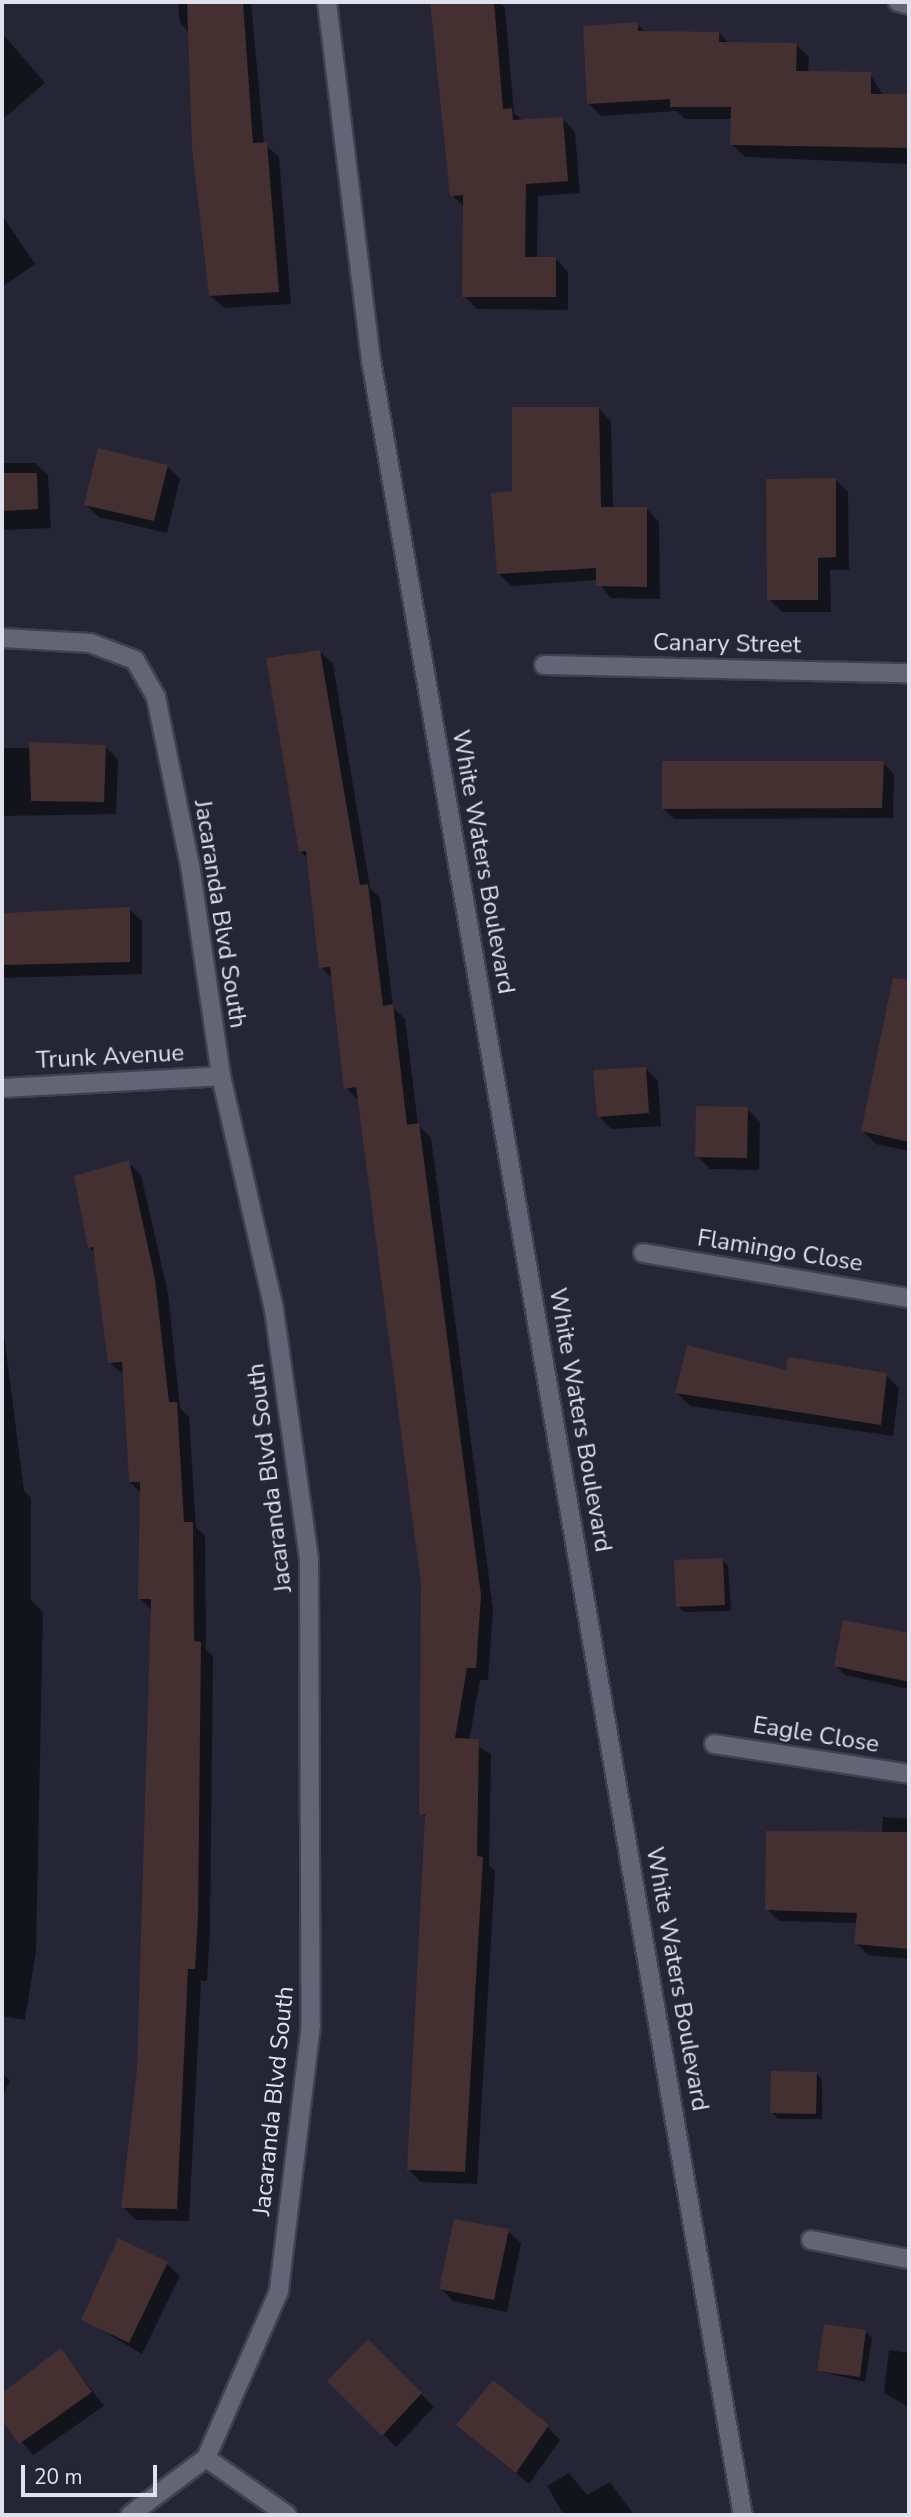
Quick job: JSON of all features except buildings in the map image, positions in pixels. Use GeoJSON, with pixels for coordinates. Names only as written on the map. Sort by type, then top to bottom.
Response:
{"type":"FeatureCollection","features":[{"type":"Feature","properties":{"kind":"street","name":"White Waters Boulevard"},"geometry":{"type":"LineString","coordinates":[[327,2],[366,334],[743,2515]]}},
{"type":"Feature","properties":{"kind":"street"},"geometry":{"type":"LineString","coordinates":[[898,2],[909,5]]}},
{"type":"Feature","properties":{"kind":"street","name":"Jacaranda Blvd South"},"geometry":{"type":"LineString","coordinates":[[2,638],[90,643],[135,660],[156,697],[190,865],[221,1076],[274,1310],[309,1559],[311,2012],[279,2291],[206,2458],[130,2515]]}},
{"type":"Feature","properties":{"kind":"street","name":"Canary Street"},"geometry":{"type":"LineString","coordinates":[[544,664],[909,673]]}},
{"type":"Feature","properties":{"kind":"street","name":"Trunk Avenue"},"geometry":{"type":"LineString","coordinates":[[2,1088],[221,1076]]}},
{"type":"Feature","properties":{"kind":"street","name":"Flamingo Close"},"geometry":{"type":"LineString","coordinates":[[643,1253],[909,1298]]}},
{"type":"Feature","properties":{"kind":"street","name":"Eagle Close"},"geometry":{"type":"LineString","coordinates":[[714,1744],[909,1774]]}},
{"type":"Feature","properties":{"kind":"street"},"geometry":{"type":"LineString","coordinates":[[811,2240],[909,2259]]}},
{"type":"Feature","properties":{"kind":"street"},"geometry":{"type":"LineString","coordinates":[[206,2458],[287,2515]]}}]}
